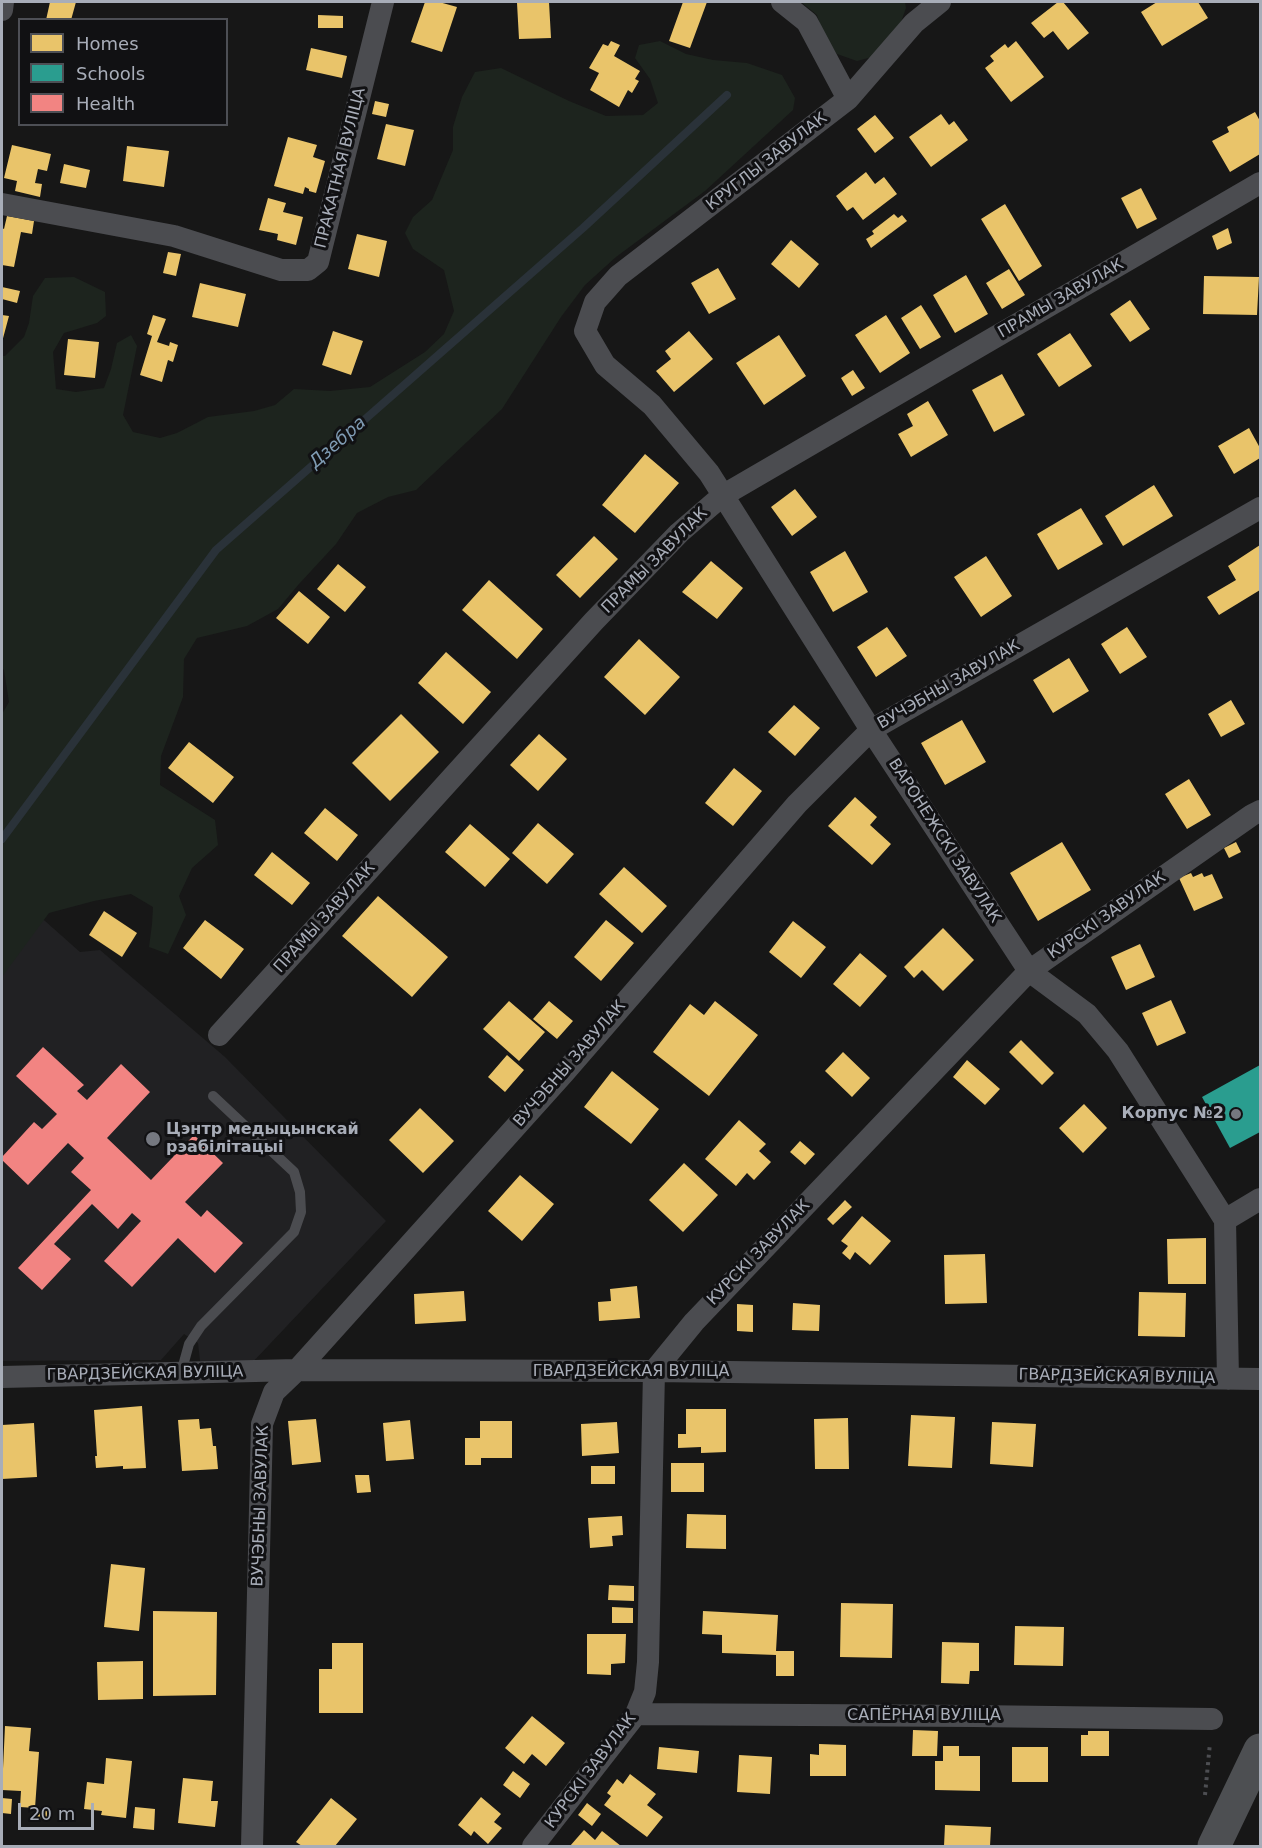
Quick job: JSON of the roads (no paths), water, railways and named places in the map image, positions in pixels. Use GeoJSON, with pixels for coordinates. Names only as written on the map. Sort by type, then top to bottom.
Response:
{"type":"FeatureCollection","features":[{"type":"Feature","properties":{"kind":"main road"},"geometry":{"type":"LineString","coordinates":[[1214,1846],[1260,1750]]}},
{"type":"Feature","properties":{"kind":"street"},"geometry":{"type":"LineString","coordinates":[[2,10],[3,2]]}},
{"type":"Feature","properties":{"kind":"street","name":"ПРАКАТНАЯ ВУЛІЦА"},"geometry":{"type":"LineString","coordinates":[[2,204],[174,236],[281,270],[308,270],[318,262],[383,2]]}},
{"type":"Feature","properties":{"kind":"street"},"geometry":{"type":"LineString","coordinates":[[782,2],[807,22],[848,99]]}},
{"type":"Feature","properties":{"kind":"street","name":"КРУГЛЫ ЗАВУЛАК"},"geometry":{"type":"LineString","coordinates":[[595,302],[618,276],[848,99],[914,23],[940,2]]}},
{"type":"Feature","properties":{"kind":"street","name":"ПРАМЫ ЗАВУЛАК"},"geometry":{"type":"LineString","coordinates":[[219,1035],[594,621],[679,533],[722,496],[1260,183]]}},
{"type":"Feature","properties":{"kind":"street","name":"ВАРОНЕЖСКІ ЗАВУЛАК"},"geometry":{"type":"LineString","coordinates":[[595,302],[585,331],[605,365],[652,405],[709,473],[871,730],[1029,971],[1087,1014],[1119,1051],[1225,1220]]}},
{"type":"Feature","properties":{"kind":"street","name":"ВУЧЭБНЫ ЗАВУЛАК"},"geometry":{"type":"LineString","coordinates":[[252,1846],[262,1424],[274,1392],[297,1370],[556,1082],[797,804],[871,730],[1260,508]]}},
{"type":"Feature","properties":{"kind":"street","name":"КУРСКІ ЗАВУЛАК"},"geometry":{"type":"LineString","coordinates":[[533,1846],[636,1714],[645,1692],[648,1662],[654,1371],[694,1322],[1029,971],[1252,815],[1260,812]]}},
{"type":"Feature","properties":{"kind":"street"},"geometry":{"type":"LineString","coordinates":[[1228,1379],[1225,1220],[1260,1199]]}},
{"type":"Feature","properties":{"kind":"street","name":"ГВАРДЗЕЙСКАЯ ВУЛІЦА"},"geometry":{"type":"LineString","coordinates":[[2,1377],[297,1370],[654,1371],[1260,1379]]}},
{"type":"Feature","properties":{"kind":"street","name":"САПЁРНАЯ ВУЛІЦА"},"geometry":{"type":"LineString","coordinates":[[636,1714],[1212,1719]]}},
{"type":"Feature","properties":{"kind":"lane"},"geometry":{"type":"LineString","coordinates":[[182,1373],[189,1344],[201,1326],[294,1232],[301,1212],[300,1192],[294,1173],[213,1096]]}},
{"type":"Feature","properties":{"kind":"waterway","name":"Дзебра"},"geometry":{"type":"LineString","coordinates":[[2,839],[216,550],[583,228],[727,95]]}},
{"type":"Feature","properties":{"kind":"place","name":"Корпус №2"},"geometry":{"type":"Point","coordinates":[1236,1114]}},
{"type":"Feature","properties":{"kind":"place","name":"Цэнтр медыцынскай рэабілітацыі"},"geometry":{"type":"Point","coordinates":[153,1139]}}]}
